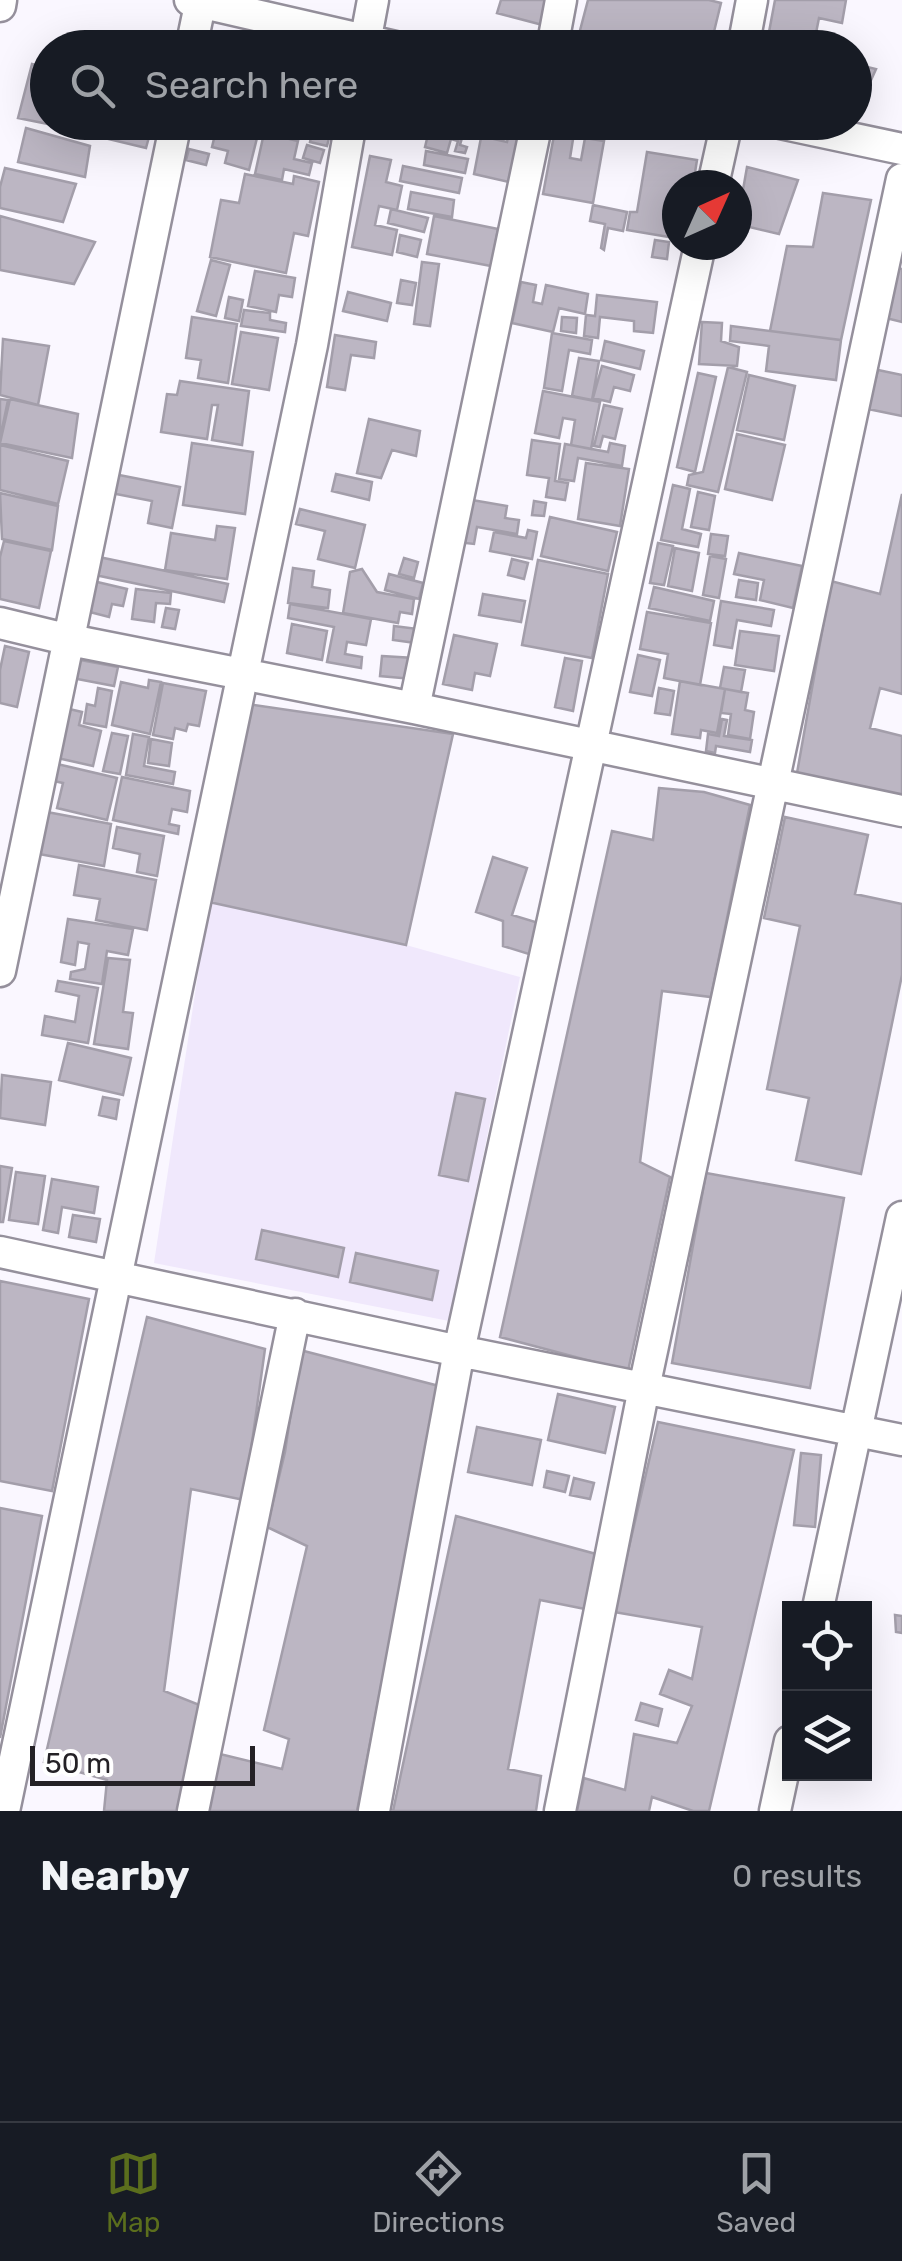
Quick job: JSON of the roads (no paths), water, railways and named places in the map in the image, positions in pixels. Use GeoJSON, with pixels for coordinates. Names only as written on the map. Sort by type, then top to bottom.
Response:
{"type":"FeatureCollection","features":[{"type":"Feature","properties":{"kind":"street"},"geometry":{"type":"LineString","coordinates":[[367,30],[373,0]]}},
{"type":"Feature","properties":{"kind":"street"},"geometry":{"type":"LineString","coordinates":[[555,30],[561,0]]}},
{"type":"Feature","properties":{"kind":"street"},"geometry":{"type":"LineString","coordinates":[[746,30],[752,0]]}},
{"type":"Feature","properties":{"kind":"street"},"geometry":{"type":"LineString","coordinates":[[193,30],[197,1],[313,30]]}},
{"type":"Feature","properties":{"kind":"street"},"geometry":{"type":"LineString","coordinates":[[0,971],[172,140]]}},
{"type":"Feature","properties":{"kind":"street"},"geometry":{"type":"LineString","coordinates":[[4,1811],[312,345],[348,140]]}},
{"type":"Feature","properties":{"kind":"street"},"geometry":{"type":"LineString","coordinates":[[414,708],[532,140]]}},
{"type":"Feature","properties":{"kind":"street"},"geometry":{"type":"LineString","coordinates":[[717,170],[723,140]]}},
{"type":"Feature","properties":{"kind":"street"},"geometry":{"type":"LineString","coordinates":[[863,140],[902,148]]}},
{"type":"Feature","properties":{"kind":"street"},"geometry":{"type":"LineString","coordinates":[[560,1811],[644,1388],[902,179]]}},
{"type":"Feature","properties":{"kind":"street"},"geometry":{"type":"LineString","coordinates":[[374,1811],[460,1351],[697,260]]}},
{"type":"Feature","properties":{"kind":"street"},"geometry":{"type":"LineString","coordinates":[[0,623],[902,812]]}},
{"type":"Feature","properties":{"kind":"street"},"geometry":{"type":"LineString","coordinates":[[820,1601],[902,1216]]}},
{"type":"Feature","properties":{"kind":"street"},"geometry":{"type":"LineString","coordinates":[[0,1252],[460,1351],[902,1440]]}},
{"type":"Feature","properties":{"kind":"street"},"geometry":{"type":"LineString","coordinates":[[193,1811],[296,1314]]}},
{"type":"Feature","properties":{"kind":"street"},"geometry":{"type":"LineString","coordinates":[[775,1811],[782,1778]]}}]}
